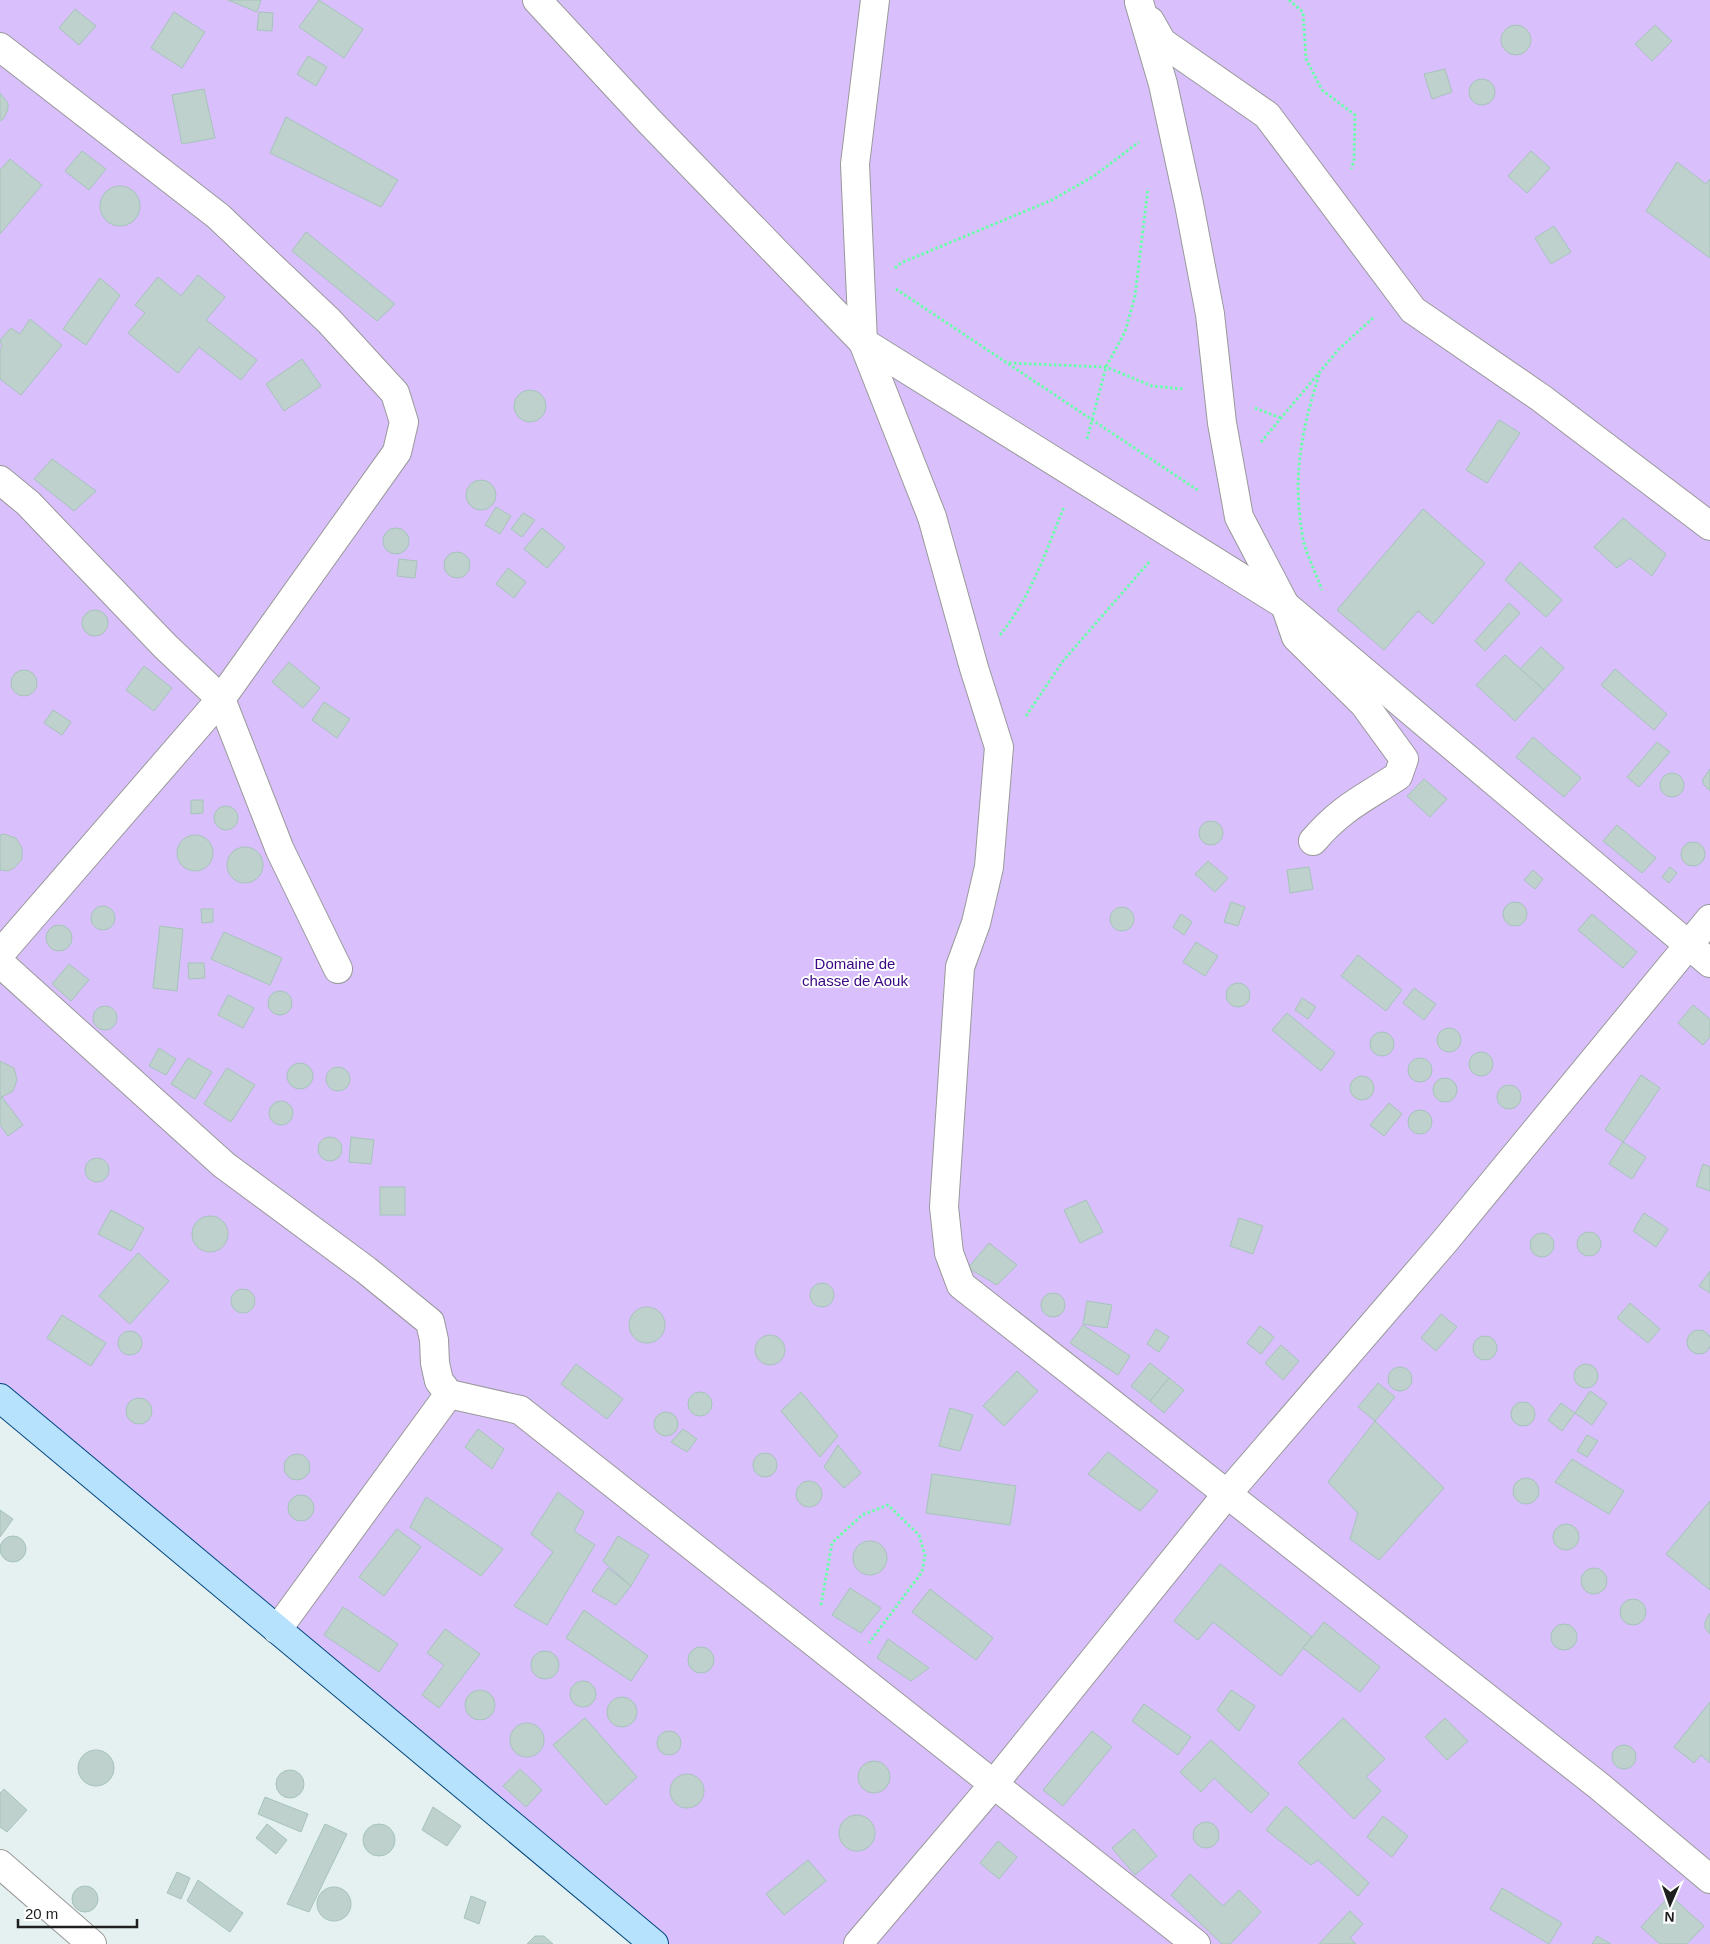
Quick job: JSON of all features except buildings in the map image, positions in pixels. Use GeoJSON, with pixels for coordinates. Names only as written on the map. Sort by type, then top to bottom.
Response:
{"type":"FeatureCollection","features":[{"type":"Feature","properties":{"kind":"street"},"geometry":{"type":"LineString","coordinates":[[537,0],[649,121],[863,342],[1285,605],[1710,963]]}},
{"type":"Feature","properties":{"kind":"street"},"geometry":{"type":"LineString","coordinates":[[875,0],[855,164],[870,273],[863,342],[932,517],[974,668],[999,747],[989,867],[976,924],[960,968],[944,1207],[948,1253],[961,1285],[1599,1786],[1710,1879]]}},
{"type":"Feature","properties":{"kind":"street"},"geometry":{"type":"LineString","coordinates":[[1139,1],[1162,42],[1267,115],[1413,310],[1541,398],[1710,526]]}},
{"type":"Feature","properties":{"kind":"street"},"geometry":{"type":"LineString","coordinates":[[1139,1],[1171,118],[1210,314],[1219,393],[1239,517],[1285,605],[1296,637],[1364,704],[1404,759],[1398,776],[1351,804],[1329,822],[1313,841]]}},
{"type":"Feature","properties":{"kind":"street"},"geometry":{"type":"LineString","coordinates":[[0,47],[218,216],[329,321],[396,393],[404,422],[397,452],[221,699],[0,954]]}},
{"type":"Feature","properties":{"kind":"street"},"geometry":{"type":"LineString","coordinates":[[0,480],[28,503],[165,646],[221,699],[280,850],[338,969]]}},
{"type":"Feature","properties":{"kind":"street"},"geometry":{"type":"LineString","coordinates":[[858,1944],[993,1785],[1227,1494],[1445,1241],[1710,919]]}},
{"type":"Feature","properties":{"kind":"street"},"geometry":{"type":"LineString","coordinates":[[0,963],[224,1164],[366,1270],[430,1322],[439,1381],[449,1394],[520,1410],[815,1645],[1196,1944]]}},
{"type":"Feature","properties":{"kind":"street"},"geometry":{"type":"LineString","coordinates":[[277,1630],[449,1394]]}},
{"type":"Feature","properties":{"kind":"street"},"geometry":{"type":"LineString","coordinates":[[0,1398],[654,1944]]}},
{"type":"Feature","properties":{"kind":"street"},"geometry":{"type":"LineString","coordinates":[[0,1864],[92,1944]]}},
{"type":"Feature","properties":{"kind":"path"},"geometry":{"type":"LineString","coordinates":[[1289,0],[1303,12],[1306,59],[1322,90],[1355,114],[1354,161],[1336,208]]}},
{"type":"Feature","properties":{"kind":"path"},"geometry":{"type":"LineString","coordinates":[[870,273],[901,263],[1052,200],[1094,176],[1171,118]]}},
{"type":"Feature","properties":{"kind":"path"},"geometry":{"type":"LineString","coordinates":[[974,668],[1012,620],[1032,585],[1077,475],[1106,367],[1125,332],[1135,296],[1149,185]]}},
{"type":"Feature","properties":{"kind":"path"},"geometry":{"type":"LineString","coordinates":[[870,273],[1009,363],[1239,517]]}},
{"type":"Feature","properties":{"kind":"path"},"geometry":{"type":"LineString","coordinates":[[1009,363],[1106,367],[1152,386],[1219,393],[1281,418]]}},
{"type":"Feature","properties":{"kind":"path"},"geometry":{"type":"LineString","coordinates":[[1320,372],[1305,419],[1297,470],[1304,540],[1323,592]]}},
{"type":"Feature","properties":{"kind":"path"},"geometry":{"type":"LineString","coordinates":[[815,1645],[832,1544],[862,1515],[888,1506],[919,1535],[925,1555],[922,1572],[848,1671]]}},
{"type":"Feature","properties":{"kind":"green space","name":"Domaine de chasse de Aouk"},"geometry":{"type":"Polygon","coordinates":[[[0,0],[1710,0],[1710,1944],[653,1944],[0,1399],[0,0]]]}}]}
